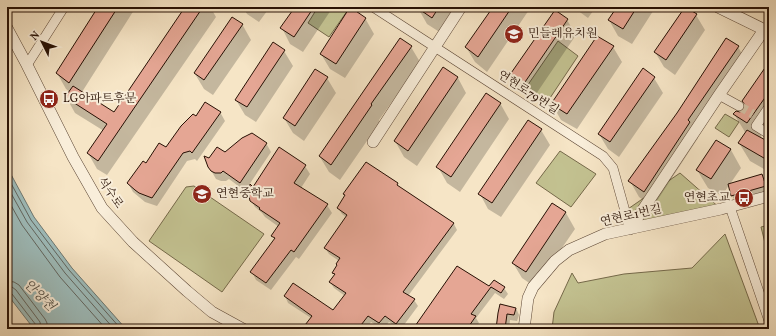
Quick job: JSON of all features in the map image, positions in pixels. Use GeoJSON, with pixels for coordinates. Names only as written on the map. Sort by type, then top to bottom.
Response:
{"type":"FeatureCollection","features":[{"type":"Feature","properties":{"kind":"street"},"geometry":{"type":"LineString","coordinates":[[27,65],[64,7]]}},
{"type":"Feature","properties":{"kind":"street","name":"연현로79번길"},"geometry":{"type":"LineString","coordinates":[[373,7],[603,156],[613,168],[630,229]]}},
{"type":"Feature","properties":{"kind":"street"},"geometry":{"type":"LineString","coordinates":[[373,142],[461,7]]}},
{"type":"Feature","properties":{"kind":"street"},"geometry":{"type":"LineString","coordinates":[[630,229],[720,95],[767,31],[718,7]]}},
{"type":"Feature","properties":{"kind":"street","name":"석수로"},"geometry":{"type":"LineString","coordinates":[[7,28],[73,157],[102,208],[133,242],[187,291],[212,312],[244,329]]}},
{"type":"Feature","properties":{"kind":"street"},"geometry":{"type":"LineString","coordinates":[[720,95],[739,106]]}},
{"type":"Feature","properties":{"kind":"street"},"geometry":{"type":"LineString","coordinates":[[769,107],[757,117],[756,126],[769,134]]}},
{"type":"Feature","properties":{"kind":"street","name":"연현로1번길"},"geometry":{"type":"LineString","coordinates":[[524,329],[528,298],[534,287],[555,261],[576,246],[605,234],[730,207],[769,196]]}},
{"type":"Feature","properties":{"kind":"street"},"geometry":{"type":"LineString","coordinates":[[730,207],[769,321]]}},
{"type":"Feature","properties":{"kind":"shaded area"},"geometry":{"type":"Polygon","coordinates":[[[318,7],[350,7],[329,37],[308,23],[318,7]]]}},
{"type":"Feature","properties":{"kind":"shaded area"},"geometry":{"type":"Polygon","coordinates":[[[558,41],[578,56],[546,104],[525,89],[558,41]]]}},
{"type":"Feature","properties":{"kind":"shaded area"},"geometry":{"type":"Polygon","coordinates":[[[725,114],[739,122],[729,137],[715,128],[725,114]]]}},
{"type":"Feature","properties":{"kind":"shaded area"},"geometry":{"type":"Polygon","coordinates":[[[560,151],[596,174],[571,207],[536,183],[560,151]]]}},
{"type":"Feature","properties":{"kind":"shaded area"},"geometry":{"type":"Polygon","coordinates":[[[680,173],[721,209],[630,229],[625,211],[680,173]]]}},
{"type":"Feature","properties":{"kind":"shaded area"},"geometry":{"type":"Polygon","coordinates":[[[194,186],[264,234],[222,292],[149,241],[186,187],[194,186]]]}},
{"type":"Feature","properties":{"kind":"shaded area"},"geometry":{"type":"Polygon","coordinates":[[[769,225],[769,259],[761,227],[769,225]]]}},
{"type":"Feature","properties":{"kind":"shaded area"},"geometry":{"type":"Polygon","coordinates":[[[725,234],[760,329],[552,329],[554,312],[572,273],[578,283],[624,274],[692,268],[725,234]]]}},
{"type":"Feature","properties":{"kind":"water","name":"안양천"},"geometry":{"type":"Polygon","coordinates":[[[7,167],[34,217],[72,268],[126,329],[34,329],[7,294],[7,167]]]}},
{"type":"Feature","properties":{"kind":"building"},"geometry":{"type":"Polygon","coordinates":[[[98,7],[118,7],[69,83],[56,73],[98,7]]]}},
{"type":"Feature","properties":{"kind":"building"},"geometry":{"type":"Polygon","coordinates":[[[185,7],[203,7],[98,161],[87,153],[107,124],[65,97],[73,86],[114,112],[185,7]]]}},
{"type":"Feature","properties":{"kind":"building"},"geometry":{"type":"Polygon","coordinates":[[[295,7],[314,7],[294,37],[280,28],[295,7]]]}},
{"type":"Feature","properties":{"kind":"building"},"geometry":{"type":"Polygon","coordinates":[[[350,7],[366,18],[336,64],[320,54],[350,7]]]}},
{"type":"Feature","properties":{"kind":"building"},"geometry":{"type":"Polygon","coordinates":[[[416,7],[439,7],[432,18],[416,7]]]}},
{"type":"Feature","properties":{"kind":"building"},"geometry":{"type":"Polygon","coordinates":[[[493,7],[512,7],[478,57],[465,47],[493,7]]]}},
{"type":"Feature","properties":{"kind":"building"},"geometry":{"type":"Polygon","coordinates":[[[617,7],[637,7],[623,29],[608,20],[617,7]]]}},
{"type":"Feature","properties":{"kind":"building"},"geometry":{"type":"Polygon","coordinates":[[[685,7],[697,14],[666,60],[654,52],[685,7]]]}},
{"type":"Feature","properties":{"kind":"building"},"geometry":{"type":"Polygon","coordinates":[[[555,10],[568,19],[523,85],[509,76],[555,10]]]}},
{"type":"Feature","properties":{"kind":"building"},"geometry":{"type":"Polygon","coordinates":[[[232,17],[243,24],[204,80],[194,73],[232,17]]]}},
{"type":"Feature","properties":{"kind":"building"},"geometry":{"type":"Polygon","coordinates":[[[597,36],[614,46],[567,114],[551,104],[597,36]]]}},
{"type":"Feature","properties":{"kind":"building"},"geometry":{"type":"Polygon","coordinates":[[[400,38],[412,46],[371,104],[372,105],[331,165],[319,156],[400,38]]]}},
{"type":"Feature","properties":{"kind":"building"},"geometry":{"type":"Polygon","coordinates":[[[726,38],[739,46],[688,120],[690,122],[644,192],[628,181],[677,113],[726,38]]]}},
{"type":"Feature","properties":{"kind":"building"},"geometry":{"type":"Polygon","coordinates":[[[273,42],[285,50],[247,107],[235,100],[273,42]]]}},
{"type":"Feature","properties":{"kind":"building"},"geometry":{"type":"Polygon","coordinates":[[[769,62],[769,92],[747,123],[733,114],[736,111],[740,112],[744,109],[745,105],[742,101],[769,62]]]}},
{"type":"Feature","properties":{"kind":"building"},"geometry":{"type":"Polygon","coordinates":[[[443,67],[458,77],[408,151],[394,141],[443,67]]]}},
{"type":"Feature","properties":{"kind":"building"},"geometry":{"type":"Polygon","coordinates":[[[643,68],[655,77],[610,142],[598,134],[643,68]]]}},
{"type":"Feature","properties":{"kind":"building"},"geometry":{"type":"Polygon","coordinates":[[[315,69],[328,77],[295,126],[283,118],[315,69]]]}},
{"type":"Feature","properties":{"kind":"building"},"geometry":{"type":"Polygon","coordinates":[[[486,93],[501,103],[451,177],[436,167],[486,93]]]}},
{"type":"Feature","properties":{"kind":"building"},"geometry":{"type":"Polygon","coordinates":[[[205,102],[221,112],[192,153],[190,151],[183,153],[152,198],[139,193],[127,183],[143,161],[146,163],[159,143],[166,147],[181,126],[193,114],[196,116],[205,102]]]}},
{"type":"Feature","properties":{"kind":"building"},"geometry":{"type":"Polygon","coordinates":[[[528,120],[542,129],[492,203],[478,194],[528,120]]]}},
{"type":"Feature","properties":{"kind":"building"},"geometry":{"type":"Polygon","coordinates":[[[747,130],[769,142],[769,161],[738,143],[747,130]]]}},
{"type":"Feature","properties":{"kind":"building"},"geometry":{"type":"Polygon","coordinates":[[[252,133],[267,143],[240,183],[223,171],[221,173],[215,173],[211,171],[204,156],[209,158],[217,147],[225,152],[242,138],[252,133]]]}},
{"type":"Feature","properties":{"kind":"building"},"geometry":{"type":"Polygon","coordinates":[[[716,140],[731,149],[711,179],[696,170],[716,140]]]}},
{"type":"Feature","properties":{"kind":"building"},"geometry":{"type":"Polygon","coordinates":[[[279,147],[306,165],[294,183],[328,204],[294,252],[291,250],[266,283],[250,272],[275,238],[271,236],[280,223],[250,201],[250,184],[253,187],[279,147]]]}},
{"type":"Feature","properties":{"kind":"building"},"geometry":{"type":"Polygon","coordinates":[[[366,162],[398,183],[397,185],[454,223],[403,292],[415,299],[396,324],[385,316],[379,323],[368,316],[358,329],[302,329],[312,316],[284,296],[293,283],[333,310],[346,293],[329,282],[335,274],[332,273],[340,258],[324,248],[347,215],[337,208],[345,195],[343,194],[366,162]]]}},
{"type":"Feature","properties":{"kind":"building"},"geometry":{"type":"Polygon","coordinates":[[[762,174],[766,186],[731,196],[728,184],[762,174]]]}},
{"type":"Feature","properties":{"kind":"building"},"geometry":{"type":"Polygon","coordinates":[[[552,203],[566,212],[526,272],[512,263],[552,203]]]}},
{"type":"Feature","properties":{"kind":"building"},"geometry":{"type":"Polygon","coordinates":[[[457,266],[489,286],[494,280],[505,287],[501,293],[491,287],[471,314],[476,316],[467,329],[413,329],[457,266]]]}},
{"type":"Feature","properties":{"kind":"building"},"geometry":{"type":"Polygon","coordinates":[[[500,304],[516,308],[514,315],[507,314],[505,329],[496,329],[500,304]]]}},
{"type":"Feature","properties":{"kind":"tunnel"},"geometry":{"type":"LineString","coordinates":[[739,106],[753,114]]}},
{"type":"Feature","properties":{"kind":"place","name":"민들레유치원"},"geometry":{"type":"Point","coordinates":[514,34]}},
{"type":"Feature","properties":{"kind":"place","name":"LG아파트후문"},"geometry":{"type":"Point","coordinates":[49,99]}},
{"type":"Feature","properties":{"kind":"place","name":"연현중학교"},"geometry":{"type":"Point","coordinates":[202,194]}},
{"type":"Feature","properties":{"kind":"place","name":"연현초교"},"geometry":{"type":"Point","coordinates":[744,198]}}]}
